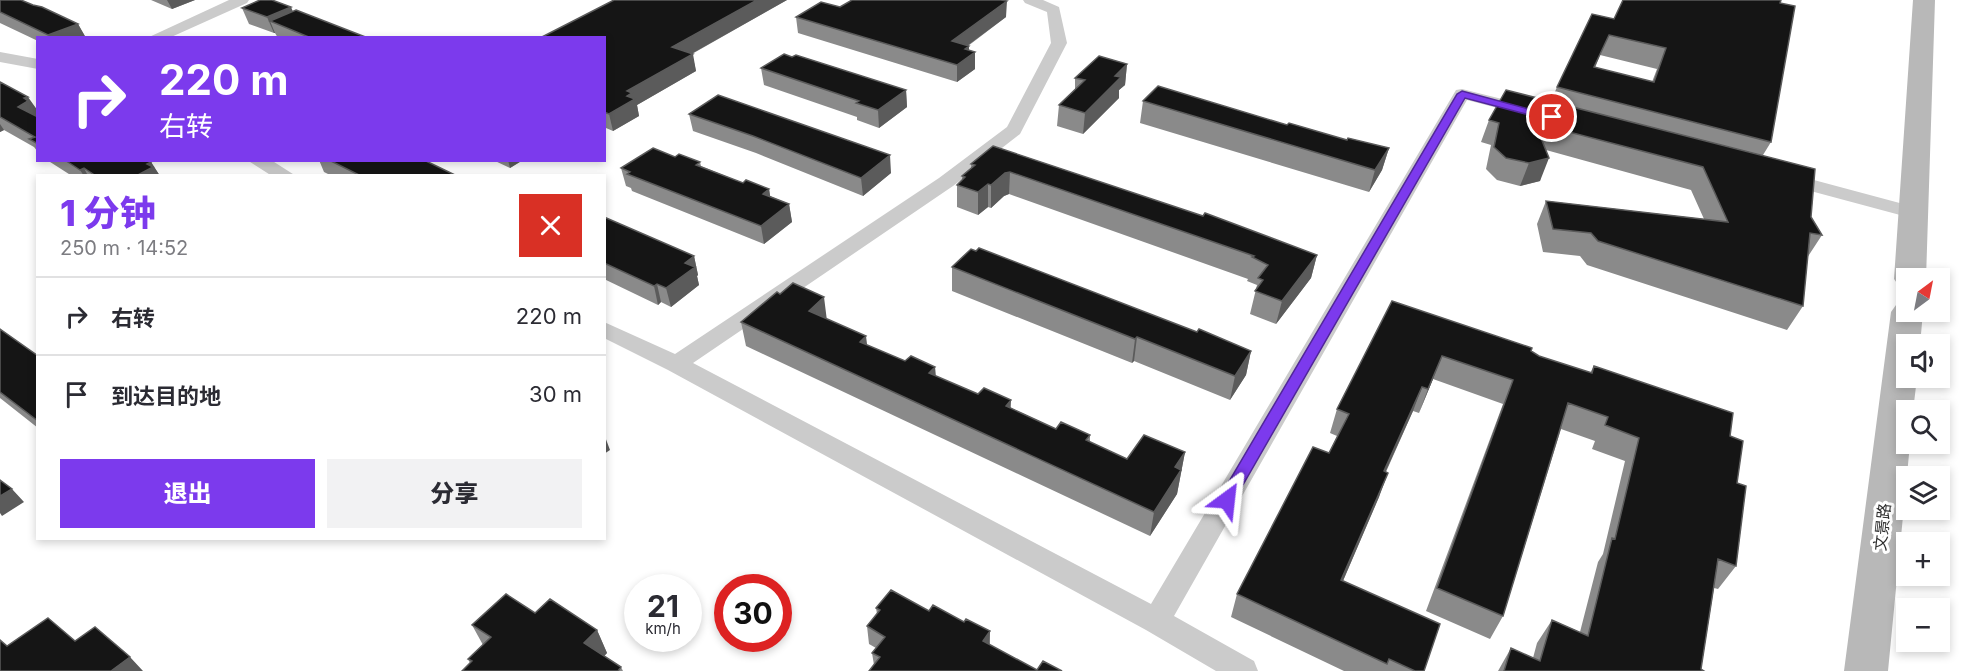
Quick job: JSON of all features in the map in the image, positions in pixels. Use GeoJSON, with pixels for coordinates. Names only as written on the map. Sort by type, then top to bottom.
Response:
{"type":"FeatureCollection","features":[{"type":"Feature","properties":{"kind":"main road"},"geometry":{"type":"LineString","coordinates":[[1912,268],[1924,0]]}},
{"type":"Feature","properties":{"kind":"main road","name":"文景路"},"geometry":{"type":"LineString","coordinates":[[1866,671],[1906,322]]}},
{"type":"Feature","properties":{"kind":"street"},"geometry":{"type":"LineString","coordinates":[[160,36],[242,0]]}},
{"type":"Feature","properties":{"kind":"street"},"geometry":{"type":"LineString","coordinates":[[676,364],[946,183],[1014,130],[1059,43],[1054,10],[1030,0]]}},
{"type":"Feature","properties":{"kind":"street"},"geometry":{"type":"LineString","coordinates":[[0,57],[36,64]]}},
{"type":"Feature","properties":{"kind":"street"},"geometry":{"type":"LineString","coordinates":[[1156,621],[1462,94],[1552,117]]}},
{"type":"Feature","properties":{"kind":"street"},"geometry":{"type":"LineString","coordinates":[[260,162],[283,174]]}},
{"type":"Feature","properties":{"kind":"street"},"geometry":{"type":"LineString","coordinates":[[1768,174],[1915,213]]}},
{"type":"Feature","properties":{"kind":"street"},"geometry":{"type":"LineString","coordinates":[[606,330],[676,364],[1156,621],[1243,671]]}},
{"type":"Feature","properties":{"kind":"building"},"geometry":{"type":"Polygon","coordinates":[[[0,0],[21,0],[78,24],[48,35],[0,12],[0,0]]]}},
{"type":"Feature","properties":{"kind":"building"},"geometry":{"type":"Polygon","coordinates":[[[260,0],[272,0],[291,7],[267,17],[242,8],[260,0]]]}},
{"type":"Feature","properties":{"kind":"building"},"geometry":{"type":"Polygon","coordinates":[[[614,0],[757,0],[672,47],[693,54],[627,91],[632,93],[627,96],[635,99],[609,114],[606,113],[606,36],[544,36],[614,0]]]}},
{"type":"Feature","properties":{"kind":"building"},"geometry":{"type":"Polygon","coordinates":[[[852,0],[1007,1],[952,41],[969,46],[965,49],[975,52],[957,65],[796,17],[821,2],[840,7],[852,0]]]}},
{"type":"Feature","properties":{"kind":"building"},"geometry":{"type":"Polygon","coordinates":[[[1623,0],[1781,0],[1780,3],[1795,6],[1771,142],[1557,87],[1592,14],[1614,19],[1623,0]],[[1609,35],[1594,67],[1654,82],[1666,48],[1609,35]]]}},
{"type":"Feature","properties":{"kind":"building"},"geometry":{"type":"Polygon","coordinates":[[[296,10],[363,36],[306,36],[270,21],[296,10]]]}},
{"type":"Feature","properties":{"kind":"building"},"geometry":{"type":"Polygon","coordinates":[[[784,54],[792,57],[796,55],[906,90],[878,110],[856,103],[859,101],[761,68],[784,54]]]}},
{"type":"Feature","properties":{"kind":"building"},"geometry":{"type":"Polygon","coordinates":[[[1099,56],[1127,64],[1115,76],[1121,77],[1085,113],[1059,105],[1085,80],[1075,78],[1099,56]]]}},
{"type":"Feature","properties":{"kind":"building"},"geometry":{"type":"Polygon","coordinates":[[[0,82],[28,97],[24,98],[28,101],[18,107],[36,116],[36,143],[29,139],[35,137],[0,117],[0,82]]]}},
{"type":"Feature","properties":{"kind":"building"},"geometry":{"type":"Polygon","coordinates":[[[1158,86],[1287,125],[1289,123],[1347,140],[1348,138],[1389,148],[1375,170],[1143,101],[1158,86]]]}},
{"type":"Feature","properties":{"kind":"building"},"geometry":{"type":"Polygon","coordinates":[[[1506,90],[1815,169],[1811,217],[1822,235],[1810,233],[1803,306],[1598,241],[1591,233],[1553,229],[1546,201],[1728,222],[1703,167],[1535,123],[1549,158],[1529,163],[1506,158],[1494,147],[1499,123],[1489,120],[1506,90]]]}},
{"type":"Feature","properties":{"kind":"building"},"geometry":{"type":"Polygon","coordinates":[[[718,95],[890,155],[861,178],[689,114],[718,95]]]}},
{"type":"Feature","properties":{"kind":"building"},"geometry":{"type":"Polygon","coordinates":[[[993,146],[1203,216],[1205,213],[1317,255],[1282,301],[1255,291],[1263,280],[1258,278],[1268,265],[1252,257],[1254,256],[1010,172],[1005,173],[978,192],[957,185],[965,177],[962,176],[975,165],[971,164],[993,146]]]}},
{"type":"Feature","properties":{"kind":"building"},"geometry":{"type":"Polygon","coordinates":[[[653,148],[675,157],[679,154],[700,162],[696,165],[743,183],[746,180],[769,189],[763,194],[789,204],[761,226],[627,174],[630,172],[621,168],[653,148]]]}},
{"type":"Feature","properties":{"kind":"building"},"geometry":{"type":"Polygon","coordinates":[[[68,162],[151,162],[147,164],[153,167],[140,174],[93,174],[84,168],[80,170],[68,162]]]}},
{"type":"Feature","properties":{"kind":"building"},"geometry":{"type":"Polygon","coordinates":[[[333,162],[428,162],[453,174],[357,174],[333,162]]]}},
{"type":"Feature","properties":{"kind":"building"},"geometry":{"type":"Polygon","coordinates":[[[606,218],[694,256],[685,263],[695,267],[666,288],[657,284],[654,286],[606,264],[606,218]]]}},
{"type":"Feature","properties":{"kind":"building"},"geometry":{"type":"Polygon","coordinates":[[[979,248],[1197,332],[1199,329],[1251,351],[1235,376],[952,267],[971,249],[976,251],[979,248]]]}},
{"type":"Feature","properties":{"kind":"building"},"geometry":{"type":"Polygon","coordinates":[[[793,283],[824,297],[809,311],[866,336],[860,342],[905,361],[911,356],[935,367],[929,373],[978,394],[984,388],[1011,400],[1006,406],[1056,429],[1061,422],[1090,435],[1086,440],[1127,459],[1144,435],[1185,452],[1175,467],[1181,470],[1154,512],[741,322],[777,292],[780,294],[793,283]]]}},
{"type":"Feature","properties":{"kind":"building"},"geometry":{"type":"Polygon","coordinates":[[[1392,301],[1532,348],[1531,351],[1539,356],[1592,373],[1594,366],[1733,413],[1730,436],[1743,441],[1737,483],[1746,486],[1736,566],[1718,559],[1701,669],[1704,671],[1504,671],[1511,648],[1540,661],[1552,620],[1588,636],[1612,538],[1615,539],[1639,438],[1605,425],[1608,417],[1568,403],[1503,616],[1437,588],[1513,380],[1442,356],[1428,389],[1422,387],[1384,471],[1388,473],[1341,580],[1440,624],[1424,671],[1415,671],[1389,659],[1387,664],[1237,594],[1313,447],[1329,453],[1349,414],[1337,409],[1392,301]]]}},
{"type":"Feature","properties":{"kind":"building"},"geometry":{"type":"Polygon","coordinates":[[[0,329],[36,355],[36,419],[0,392],[0,329]]]}},
{"type":"Feature","properties":{"kind":"building"},"geometry":{"type":"Polygon","coordinates":[[[0,480],[12,489],[0,496],[0,480]]]}},
{"type":"Feature","properties":{"kind":"building"},"geometry":{"type":"Polygon","coordinates":[[[891,590],[929,611],[933,605],[964,622],[966,619],[990,631],[983,641],[1037,670],[1043,661],[1062,671],[869,671],[880,657],[872,653],[885,637],[867,626],[880,610],[876,608],[891,590]]]}},
{"type":"Feature","properties":{"kind":"building"},"geometry":{"type":"Polygon","coordinates":[[[506,594],[535,613],[550,599],[597,630],[584,643],[621,667],[618,671],[462,671],[472,661],[468,659],[491,637],[472,625],[506,594]]]}},
{"type":"Feature","properties":{"kind":"building"},"geometry":{"type":"Polygon","coordinates":[[[48,618],[75,641],[95,627],[130,657],[111,671],[0,671],[0,640],[7,646],[48,618]]]}},
{"type":"Feature","properties":{"kind":"route"},"geometry":{"type":"LineString","coordinates":[[1227,500],[1462,94],[1552,117]]}}]}
